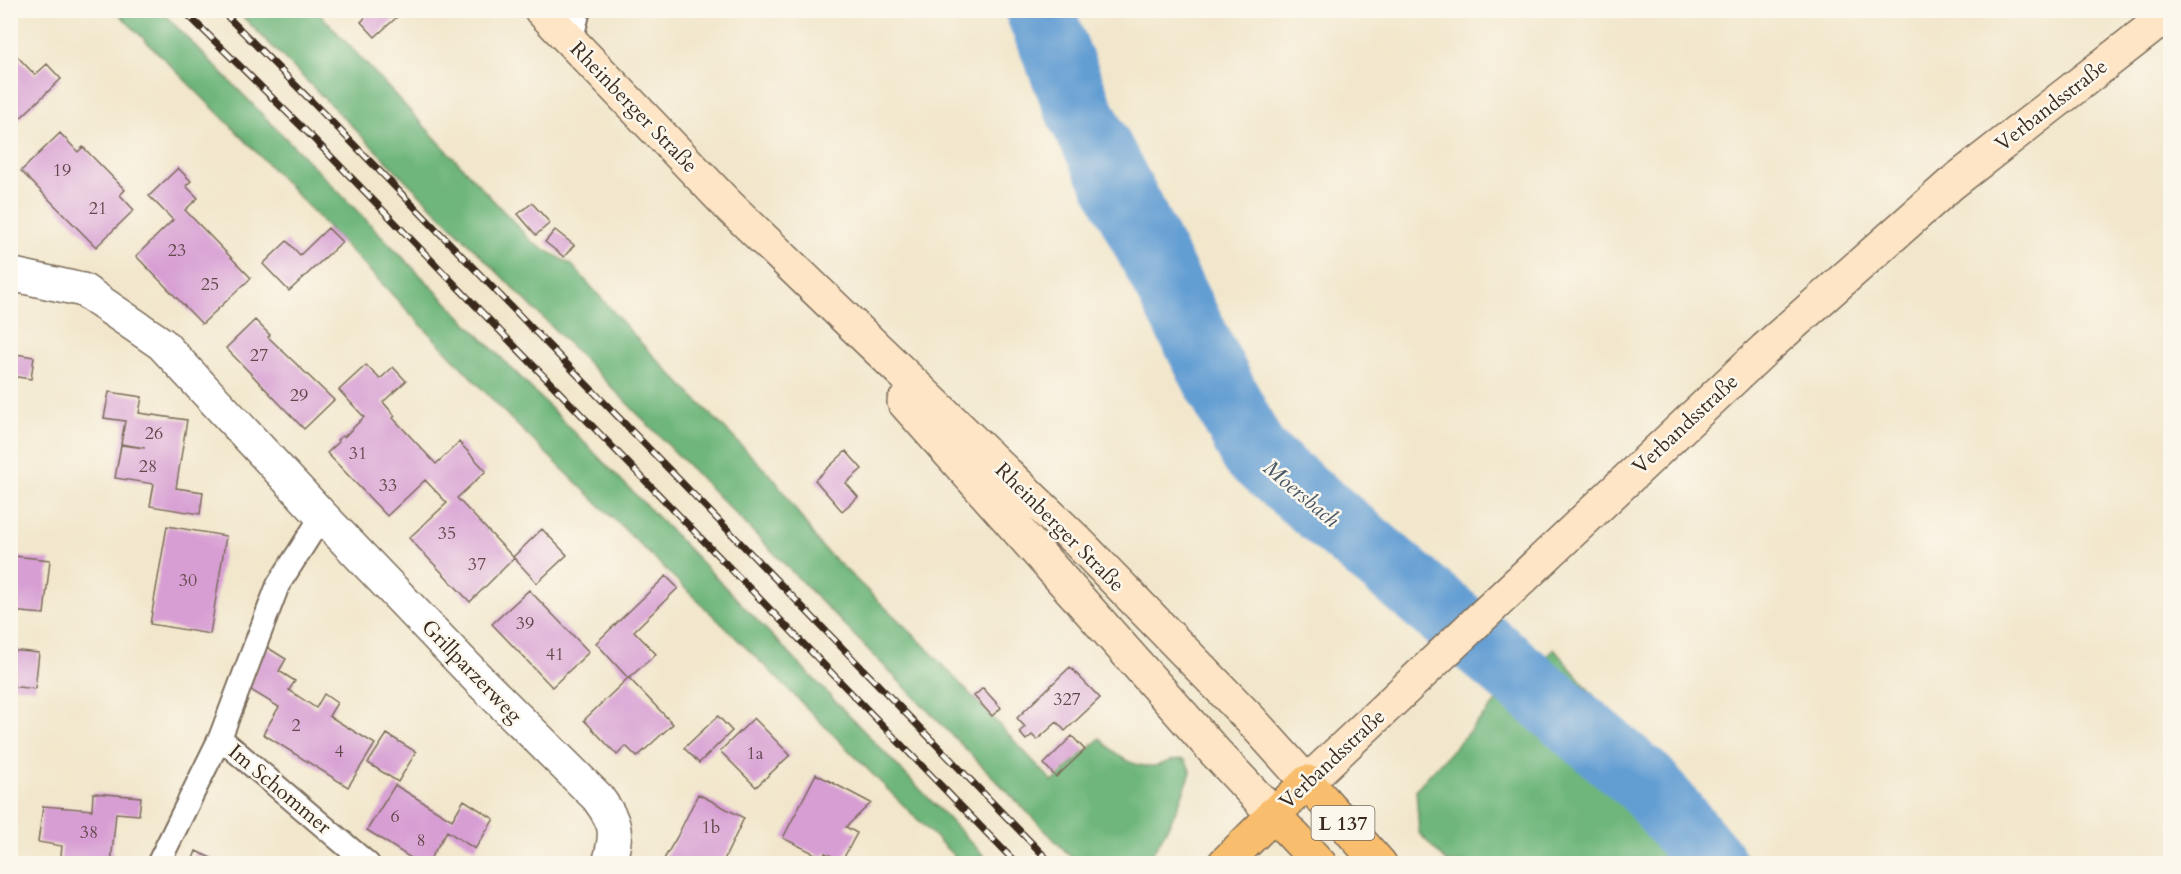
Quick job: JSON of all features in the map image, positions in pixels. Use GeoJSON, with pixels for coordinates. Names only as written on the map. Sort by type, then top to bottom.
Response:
{"type":"FeatureCollection","features":[{"type":"Feature","properties":{"kind":"main road","name":"Rheinberger Straße"},"geometry":{"type":"LineString","coordinates":[[541,10],[727,204],[1078,542],[1251,720],[1380,864]]}},
{"type":"Feature","properties":{"kind":"main road","name":"Verbandsstraße"},"geometry":{"type":"LineString","coordinates":[[1224,864],[1273,814],[1765,349],[1951,184],[2170,13]]}},
{"type":"Feature","properties":{"kind":"main road","name":"Rheinberger Straße"},"geometry":{"type":"LineString","coordinates":[[727,204],[1216,753],[1320,864]]}},
{"type":"Feature","properties":{"kind":"street","name":"Grillparzerweg"},"geometry":{"type":"LineString","coordinates":[[10,274],[83,290],[162,344],[475,676],[597,797],[609,812],[616,830],[609,864]]}},
{"type":"Feature","properties":{"kind":"lane"},"geometry":{"type":"LineString","coordinates":[[571,42],[579,10]]}},
{"type":"Feature","properties":{"kind":"lane"},"geometry":{"type":"LineString","coordinates":[[158,864],[220,738],[278,585],[322,516]]}},
{"type":"Feature","properties":{"kind":"lane","name":"Im Schommer"},"geometry":{"type":"LineString","coordinates":[[220,738],[368,864]]}},
{"type":"Feature","properties":{"kind":"green space"},"geometry":{"type":"Polygon","coordinates":[[[116,11],[161,11],[676,536],[991,863],[961,863],[768,669],[511,419],[240,135],[116,11]]]}},
{"type":"Feature","properties":{"kind":"green space"},"geometry":{"type":"Polygon","coordinates":[[[237,11],[317,11],[532,242],[572,265],[640,342],[775,480],[821,546],[918,639],[1053,782],[1100,738],[1117,754],[1137,765],[1153,766],[1185,760],[1191,772],[1187,784],[1166,830],[1146,863],[1077,863],[583,358],[237,11]]]}},
{"type":"Feature","properties":{"kind":"green space"},"geometry":{"type":"Polygon","coordinates":[[[1554,649],[1737,863],[1448,863],[1419,833],[1416,789],[1499,699],[1554,649]]]}},
{"type":"Feature","properties":{"kind":"building"},"geometry":{"type":"Polygon","coordinates":[[[372,10],[391,10],[397,17],[375,37],[361,22],[372,10]]]}},
{"type":"Feature","properties":{"kind":"building"},"geometry":{"type":"Polygon","coordinates":[[[16,55],[35,75],[47,64],[61,79],[10,128],[10,60],[16,55]]]}},
{"type":"Feature","properties":{"kind":"building"},"geometry":{"type":"Polygon","coordinates":[[[60,133],[78,152],[83,147],[125,190],[120,195],[134,210],[96,247],[21,171],[60,133]]]}},
{"type":"Feature","properties":{"kind":"building"},"geometry":{"type":"Polygon","coordinates":[[[178,168],[191,181],[186,186],[198,198],[185,210],[251,278],[202,324],[136,256],[173,220],[149,196],[178,168]]]}},
{"type":"Feature","properties":{"kind":"building"},"geometry":{"type":"Polygon","coordinates":[[[532,203],[550,223],[536,235],[518,214],[532,203]]]}},
{"type":"Feature","properties":{"kind":"building"},"geometry":{"type":"Polygon","coordinates":[[[328,228],[342,242],[289,291],[263,264],[287,241],[300,255],[328,228]]]}},
{"type":"Feature","properties":{"kind":"building"},"geometry":{"type":"Polygon","coordinates":[[[555,230],[574,245],[564,257],[545,242],[555,230]]]}},
{"type":"Feature","properties":{"kind":"building"},"geometry":{"type":"Polygon","coordinates":[[[255,320],[270,335],[268,337],[334,400],[304,429],[226,348],[255,320]]]}},
{"type":"Feature","properties":{"kind":"building"},"geometry":{"type":"Polygon","coordinates":[[[10,353],[34,357],[31,379],[10,376],[10,353]]]}},
{"type":"Feature","properties":{"kind":"building"},"geometry":{"type":"Polygon","coordinates":[[[366,365],[380,379],[393,367],[406,381],[383,402],[395,416],[393,418],[436,464],[459,442],[486,471],[457,498],[513,557],[542,529],[567,555],[537,583],[514,558],[470,602],[409,538],[447,503],[425,480],[387,516],[327,453],[339,442],[337,440],[344,437],[364,417],[339,390],[366,365]]]}},
{"type":"Feature","properties":{"kind":"building"},"geometry":{"type":"Polygon","coordinates":[[[109,392],[142,397],[139,413],[187,420],[176,488],[203,492],[200,514],[150,506],[154,484],[115,478],[121,445],[145,448],[121,444],[125,421],[104,418],[109,392]]]}},
{"type":"Feature","properties":{"kind":"building"},"geometry":{"type":"Polygon","coordinates":[[[846,451],[862,469],[846,483],[858,497],[842,511],[815,480],[846,451]]]}},
{"type":"Feature","properties":{"kind":"building"},"geometry":{"type":"Polygon","coordinates":[[[167,526],[226,536],[210,634],[150,624],[167,526]]]}},
{"type":"Feature","properties":{"kind":"building"},"geometry":{"type":"Polygon","coordinates":[[[14,556],[50,560],[44,614],[10,611],[10,582],[14,556]]]}},
{"type":"Feature","properties":{"kind":"building"},"geometry":{"type":"Polygon","coordinates":[[[666,576],[678,588],[634,631],[656,654],[629,678],[673,724],[637,757],[626,746],[617,755],[584,720],[628,678],[596,643],[666,576]]]}},
{"type":"Feature","properties":{"kind":"building"},"geometry":{"type":"Polygon","coordinates":[[[529,590],[589,652],[552,687],[492,624],[529,590]]]}},
{"type":"Feature","properties":{"kind":"building"},"geometry":{"type":"Polygon","coordinates":[[[265,646],[286,659],[279,671],[295,681],[289,690],[316,708],[324,694],[337,703],[329,716],[375,744],[348,787],[263,734],[279,707],[249,689],[265,646]]]}},
{"type":"Feature","properties":{"kind":"building"},"geometry":{"type":"Polygon","coordinates":[[[10,650],[39,653],[35,689],[10,686],[10,650]]]}},
{"type":"Feature","properties":{"kind":"building"},"geometry":{"type":"Polygon","coordinates":[[[1070,667],[1100,698],[1065,731],[1057,722],[1037,740],[1032,735],[1026,740],[1019,732],[1025,727],[1017,718],[1070,667]]]}},
{"type":"Feature","properties":{"kind":"building"},"geometry":{"type":"Polygon","coordinates":[[[983,688],[1001,708],[992,716],[974,696],[983,688]]]}},
{"type":"Feature","properties":{"kind":"building"},"geometry":{"type":"Polygon","coordinates":[[[718,716],[732,731],[699,763],[684,748],[718,716]]]}},
{"type":"Feature","properties":{"kind":"building"},"geometry":{"type":"Polygon","coordinates":[[[754,718],[790,755],[756,787],[720,751],[754,718]]]}},
{"type":"Feature","properties":{"kind":"building"},"geometry":{"type":"Polygon","coordinates":[[[387,734],[416,752],[398,782],[368,763],[387,734]]]}},
{"type":"Feature","properties":{"kind":"building"},"geometry":{"type":"Polygon","coordinates":[[[1072,736],[1085,750],[1056,777],[1044,764],[1072,736]]]}},
{"type":"Feature","properties":{"kind":"building"},"geometry":{"type":"Polygon","coordinates":[[[816,774],[871,803],[846,827],[857,833],[842,861],[825,853],[823,858],[783,838],[816,774]]]}},
{"type":"Feature","properties":{"kind":"building"},"geometry":{"type":"Polygon","coordinates":[[[395,785],[452,820],[464,800],[494,819],[475,849],[447,831],[427,864],[420,864],[367,830],[395,785]]]}},
{"type":"Feature","properties":{"kind":"building"},"geometry":{"type":"Polygon","coordinates":[[[93,793],[141,797],[139,815],[116,813],[111,864],[60,864],[62,846],[38,842],[43,806],[92,810],[93,793]]]}},
{"type":"Feature","properties":{"kind":"building"},"geometry":{"type":"Polygon","coordinates":[[[698,794],[744,818],[722,864],[661,864],[677,837],[698,794]]]}},
{"type":"Feature","properties":{"kind":"building"},"geometry":{"type":"Polygon","coordinates":[[[196,851],[224,864],[191,864],[196,851]]]}},
{"type":"Feature","properties":{"kind":"waterway","name":"Moersbach"},"geometry":{"type":"LineString","coordinates":[[1039,10],[1080,112],[1254,453],[1646,783],[1713,864]]}},
{"type":"Feature","properties":{"kind":"railway"},"geometry":{"type":"LineString","coordinates":[[183,10],[311,136],[1017,864]]}},
{"type":"Feature","properties":{"kind":"railway"},"geometry":{"type":"LineString","coordinates":[[221,10],[1052,864]]}}]}
